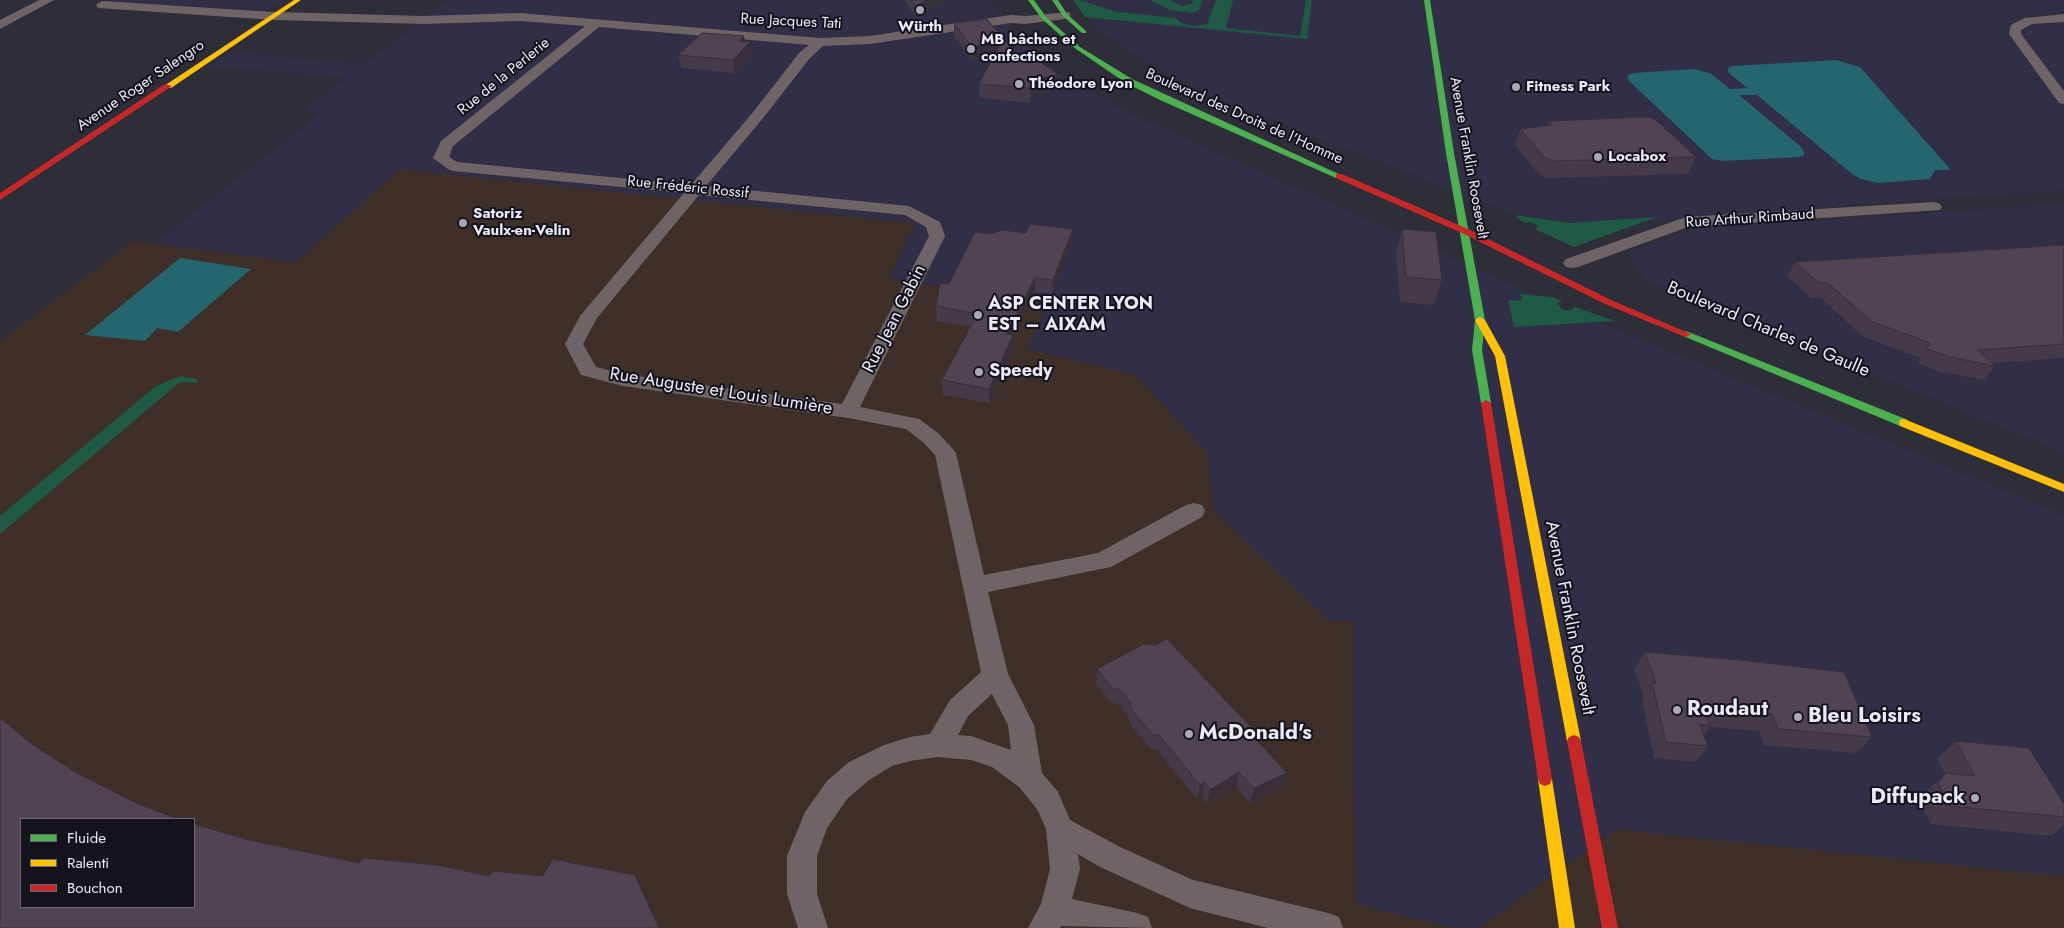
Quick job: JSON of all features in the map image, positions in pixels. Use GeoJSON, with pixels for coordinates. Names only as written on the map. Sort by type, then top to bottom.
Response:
{"type":"FeatureCollection","features":[{"type":"Feature","properties":{"kind":"street"},"geometry":{"type":"LineString","coordinates":[[0,25],[48,0]]}},
{"type":"Feature","properties":{"kind":"street","name":"Avenue Roger Salengro"},"geometry":{"type":"LineString","coordinates":[[0,197],[298,0]]}},
{"type":"Feature","properties":{"kind":"street","name":"Boulevard des Droits de l'Homme"},"geometry":{"type":"LineString","coordinates":[[1032,0],[1044,18],[1078,48],[1129,81],[1209,119],[1465,231]]}},
{"type":"Feature","properties":{"kind":"street"},"geometry":{"type":"LineString","coordinates":[[1056,0],[1065,15],[1096,41]]}},
{"type":"Feature","properties":{"kind":"street","name":"Avenue Franklin Roosevelt"},"geometry":{"type":"LineString","coordinates":[[1427,0],[1450,153],[1466,214],[1465,231],[1480,320],[1477,350],[1503,507],[1567,928]]}},
{"type":"Feature","properties":{"kind":"street","name":"Rue Jacques Tati"},"geometry":{"type":"LineString","coordinates":[[102,5],[274,16],[424,20],[474,17],[520,18],[820,42],[870,40],[916,34],[923,36],[1015,24],[1025,20],[1065,15]]}},
{"type":"Feature","properties":{"kind":"street"},"geometry":{"type":"LineString","coordinates":[[2064,18],[2029,21],[2015,28],[2015,34],[2064,100]]}},
{"type":"Feature","properties":{"kind":"street","name":"Rue de la Perlerie"},"geometry":{"type":"LineString","coordinates":[[441,158],[446,144],[594,25]]}},
{"type":"Feature","properties":{"kind":"street","name":"Rue Auguste et Louis Lumière"},"geometry":{"type":"LineString","coordinates":[[820,42],[804,56],[759,114],[589,316],[574,344],[588,371],[623,380],[848,411],[912,424],[931,438],[945,453],[996,675],[1021,725],[1028,778]]}},
{"type":"Feature","properties":{"kind":"street","name":"Rue Frédéric Rossif"},"geometry":{"type":"LineString","coordinates":[[441,158],[453,166],[909,211],[934,225]]}},
{"type":"Feature","properties":{"kind":"street"},"geometry":{"type":"LineString","coordinates":[[1445,205],[1466,214]]}},
{"type":"Feature","properties":{"kind":"street","name":"Rue Arthur Rimbaud"},"geometry":{"type":"LineString","coordinates":[[1568,261],[1686,222],[1934,207]]}},
{"type":"Feature","properties":{"kind":"street","name":"Rue Jean Gabin"},"geometry":{"type":"LineString","coordinates":[[848,411],[937,236],[934,225]]}},
{"type":"Feature","properties":{"kind":"street","name":"Boulevard Charles de Gaulle"},"geometry":{"type":"LineString","coordinates":[[1465,231],[1608,302],[2064,488]]}},
{"type":"Feature","properties":{"kind":"street"},"geometry":{"type":"LineString","coordinates":[[1568,261],[1589,271]]}},
{"type":"Feature","properties":{"kind":"street","name":"Avenue Franklin Roosevelt"},"geometry":{"type":"LineString","coordinates":[[1480,320],[1500,356],[1610,928]]}},
{"type":"Feature","properties":{"kind":"street"},"geometry":{"type":"LineString","coordinates":[[975,586],[1103,561],[1194,511]]}},
{"type":"Feature","properties":{"kind":"street"},"geometry":{"type":"LineString","coordinates":[[938,745],[959,708],[996,675]]}},
{"type":"Feature","properties":{"kind":"street"},"geometry":{"type":"LineString","coordinates":[[813,928],[802,894],[802,856],[815,820],[837,790],[859,771],[884,757],[910,748],[938,745],[971,748],[1002,759],[1028,778],[1048,801],[1060,829],[1065,869],[1048,919],[1136,928]]}},
{"type":"Feature","properties":{"kind":"street"},"geometry":{"type":"LineString","coordinates":[[1060,829],[1110,857],[1190,894],[1328,928]]}},
{"type":"Feature","properties":{"kind":"shaded area"},"geometry":{"type":"Polygon","coordinates":[[[108,0],[284,0],[268,10],[105,2],[108,0]]]}},
{"type":"Feature","properties":{"kind":"shaded area"},"geometry":{"type":"Polygon","coordinates":[[[449,0],[991,0],[1009,31],[1059,73],[1131,114],[1579,314],[2064,515],[2064,876],[1617,829],[1478,928],[1454,928],[1356,904],[1355,621],[1328,620],[1214,510],[1208,453],[1135,374],[1027,349],[1047,305],[889,278],[916,223],[399,169],[296,262],[154,244],[321,113],[304,110],[346,77],[208,67],[230,52],[364,64],[449,0]]]}},
{"type":"Feature","properties":{"kind":"shaded area"},"geometry":{"type":"Polygon","coordinates":[[[1073,0],[2064,0],[2064,13],[1992,18],[2064,19],[2064,190],[1594,226],[1510,213],[1212,96],[1151,65],[1119,44],[1096,28],[1073,0]]]}},
{"type":"Feature","properties":{"kind":"shaded area"},"geometry":{"type":"Polygon","coordinates":[[[399,169],[916,223],[889,278],[1047,305],[1028,349],[1135,374],[1208,453],[1214,510],[1356,621],[1356,904],[1454,928],[0,928],[0,341],[133,241],[296,262],[399,169]]]}},
{"type":"Feature","properties":{"kind":"shaded area"},"geometry":{"type":"Polygon","coordinates":[[[2064,204],[2064,453],[1645,280],[1627,252],[1697,228],[2064,204]]]}},
{"type":"Feature","properties":{"kind":"shaded area"},"geometry":{"type":"Polygon","coordinates":[[[1617,829],[2064,876],[2064,928],[1478,928],[1617,829]]]}},
{"type":"Feature","properties":{"kind":"green space"},"geometry":{"type":"Polygon","coordinates":[[[1073,0],[1079,0],[1117,12],[1176,18],[1181,23],[1193,26],[1207,24],[1216,0],[1233,0],[1226,28],[1300,36],[1306,0],[1312,0],[1307,39],[1085,17],[1073,0]]]}},
{"type":"Feature","properties":{"kind":"green space"},"geometry":{"type":"Polygon","coordinates":[[[1150,0],[1170,0],[1182,6],[1194,3],[1190,0],[1202,0],[1199,10],[1192,13],[1170,10],[1150,0]]]}},
{"type":"Feature","properties":{"kind":"green space"},"geometry":{"type":"Polygon","coordinates":[[[1515,215],[1570,223],[1657,217],[1574,247],[1535,229],[1538,227],[1537,225],[1529,222],[1524,223],[1515,215]]]}},
{"type":"Feature","properties":{"kind":"green space"},"geometry":{"type":"Polygon","coordinates":[[[1518,294],[1553,297],[1562,301],[1557,303],[1562,310],[1570,311],[1575,307],[1615,321],[1514,327],[1508,300],[1521,301],[1522,297],[1518,294]]]}},
{"type":"Feature","properties":{"kind":"green space"},"geometry":{"type":"Polygon","coordinates":[[[180,376],[198,379],[197,383],[180,382],[0,534],[0,516],[156,386],[180,376]]]}},
{"type":"Feature","properties":{"kind":"water"},"geometry":{"type":"Polygon","coordinates":[[[1836,60],[1860,67],[1951,170],[1935,170],[1930,179],[1878,183],[1861,179],[1852,174],[1757,95],[1739,95],[1800,146],[1804,155],[1799,157],[1723,161],[1712,159],[1628,80],[1628,75],[1634,73],[1693,69],[1710,73],[1730,89],[1747,88],[1728,72],[1728,68],[1732,66],[1836,60]]]}},
{"type":"Feature","properties":{"kind":"water"},"geometry":{"type":"Polygon","coordinates":[[[180,258],[251,269],[178,332],[157,328],[145,341],[85,335],[180,258]]]}},
{"type":"Feature","properties":{"kind":"building"},"geometry":{"type":"Polygon","coordinates":[[[911,0],[927,0],[915,6],[911,0]]]}},
{"type":"Feature","properties":{"kind":"building"},"geometry":{"type":"Polygon","coordinates":[[[987,19],[1023,62],[1035,59],[1058,74],[1033,81],[1030,88],[979,84],[1001,43],[972,47],[954,23],[987,19]]]}},
{"type":"Feature","properties":{"kind":"building"},"geometry":{"type":"Polygon","coordinates":[[[702,33],[744,36],[739,41],[750,42],[733,60],[678,55],[702,33]]]}},
{"type":"Feature","properties":{"kind":"building"},"geometry":{"type":"Polygon","coordinates":[[[1648,117],[1656,120],[1696,157],[1553,161],[1545,158],[1520,129],[1552,125],[1549,121],[1648,117]]]}},
{"type":"Feature","properties":{"kind":"building"},"geometry":{"type":"Polygon","coordinates":[[[1030,224],[1073,229],[1053,280],[1035,278],[1006,334],[1013,335],[989,389],[942,380],[977,314],[936,306],[940,283],[949,284],[975,232],[990,234],[1002,230],[1026,233],[1030,224]]]}},
{"type":"Feature","properties":{"kind":"building"},"geometry":{"type":"Polygon","coordinates":[[[1402,229],[1436,232],[1442,280],[1406,277],[1402,229]]]}},
{"type":"Feature","properties":{"kind":"building"},"geometry":{"type":"Polygon","coordinates":[[[2064,245],[2064,344],[1978,350],[1995,366],[1950,357],[1927,349],[1930,343],[1871,321],[1828,283],[1819,283],[1795,262],[2064,245]]]}},
{"type":"Feature","properties":{"kind":"building","name":"McDonald's"},"geometry":{"type":"Polygon","coordinates":[[[1167,639],[1254,730],[1250,733],[1287,773],[1254,788],[1239,772],[1210,790],[1205,782],[1200,785],[1159,735],[1153,735],[1131,709],[1131,703],[1119,689],[1113,689],[1097,669],[1144,644],[1155,645],[1167,639]]]}},
{"type":"Feature","properties":{"kind":"building"},"geometry":{"type":"Polygon","coordinates":[[[1645,652],[1740,660],[1844,672],[1872,737],[1778,729],[1772,714],[1703,708],[1710,726],[1700,724],[1708,746],[1666,742],[1652,683],[1656,683],[1645,652]]]}},
{"type":"Feature","properties":{"kind":"building"},"geometry":{"type":"Polygon","coordinates":[[[0,718],[32,744],[75,772],[136,803],[175,818],[20,818],[20,908],[195,908],[195,824],[249,840],[359,863],[363,858],[437,865],[489,876],[493,871],[543,876],[552,859],[635,875],[659,928],[0,928],[0,718]]]}},
{"type":"Feature","properties":{"kind":"building"},"geometry":{"type":"Polygon","coordinates":[[[1956,741],[2029,748],[2064,804],[2064,817],[1950,806],[1938,783],[1946,773],[1975,776],[1956,741]]]}},
{"type":"Feature","properties":{"kind":"traffic: fast"},"geometry":{"type":"LineString","coordinates":[[1031,0],[1044,18],[1078,48],[1129,81],[1339,176]]}},
{"type":"Feature","properties":{"kind":"traffic: fast"},"geometry":{"type":"LineString","coordinates":[[1055,0],[1065,15],[1084,32]]}},
{"type":"Feature","properties":{"kind":"traffic: fast"},"geometry":{"type":"LineString","coordinates":[[1427,0],[1450,153],[1480,320],[1477,350],[1486,403]]}},
{"type":"Feature","properties":{"kind":"traffic: fast"},"geometry":{"type":"LineString","coordinates":[[1686,334],[1904,423]]}},
{"type":"Feature","properties":{"kind":"traffic: slow"},"geometry":{"type":"LineString","coordinates":[[168,86],[298,0]]}},
{"type":"Feature","properties":{"kind":"traffic: slow"},"geometry":{"type":"LineString","coordinates":[[1480,320],[1500,356],[1574,741]]}},
{"type":"Feature","properties":{"kind":"traffic: slow"},"geometry":{"type":"LineString","coordinates":[[1904,423],[2064,488]]}},
{"type":"Feature","properties":{"kind":"traffic: slow"},"geometry":{"type":"LineString","coordinates":[[1545,779],[1567,928]]}},
{"type":"Feature","properties":{"kind":"traffic: jam"},"geometry":{"type":"LineString","coordinates":[[0,197],[168,86]]}},
{"type":"Feature","properties":{"kind":"traffic: jam"},"geometry":{"type":"LineString","coordinates":[[1339,176],[1465,231],[1608,302],[1686,334]]}},
{"type":"Feature","properties":{"kind":"traffic: jam"},"geometry":{"type":"LineString","coordinates":[[1486,403],[1545,779]]}},
{"type":"Feature","properties":{"kind":"traffic: jam"},"geometry":{"type":"LineString","coordinates":[[1574,741],[1610,928]]}},
{"type":"Feature","properties":{"kind":"place","name":"Würth"},"geometry":{"type":"Point","coordinates":[920,10]}},
{"type":"Feature","properties":{"kind":"place","name":"MB bâches et confections"},"geometry":{"type":"Point","coordinates":[971,49]}},
{"type":"Feature","properties":{"kind":"place","name":"Théodore Lyon"},"geometry":{"type":"Point","coordinates":[1019,84]}},
{"type":"Feature","properties":{"kind":"place","name":"Fitness Park"},"geometry":{"type":"Point","coordinates":[1516,87]}},
{"type":"Feature","properties":{"kind":"place","name":"Locabox"},"geometry":{"type":"Point","coordinates":[1598,157]}},
{"type":"Feature","properties":{"kind":"place","name":"Satoriz Vaulx-en-Velin"},"geometry":{"type":"Point","coordinates":[463,223]}},
{"type":"Feature","properties":{"kind":"place","name":"ASP CENTER LYON EST – AIXAM"},"geometry":{"type":"Point","coordinates":[978,315]}},
{"type":"Feature","properties":{"kind":"place","name":"Speedy"},"geometry":{"type":"Point","coordinates":[979,372]}},
{"type":"Feature","properties":{"kind":"place","name":"Roudaut"},"geometry":{"type":"Point","coordinates":[1677,710]}},
{"type":"Feature","properties":{"kind":"place","name":"Bleu Loisirs"},"geometry":{"type":"Point","coordinates":[1798,717]}},
{"type":"Feature","properties":{"kind":"place","name":"McDonald's"},"geometry":{"type":"Point","coordinates":[1189,734]}},
{"type":"Feature","properties":{"kind":"place","name":"Diffupack"},"geometry":{"type":"Point","coordinates":[1975,798]}}]}
